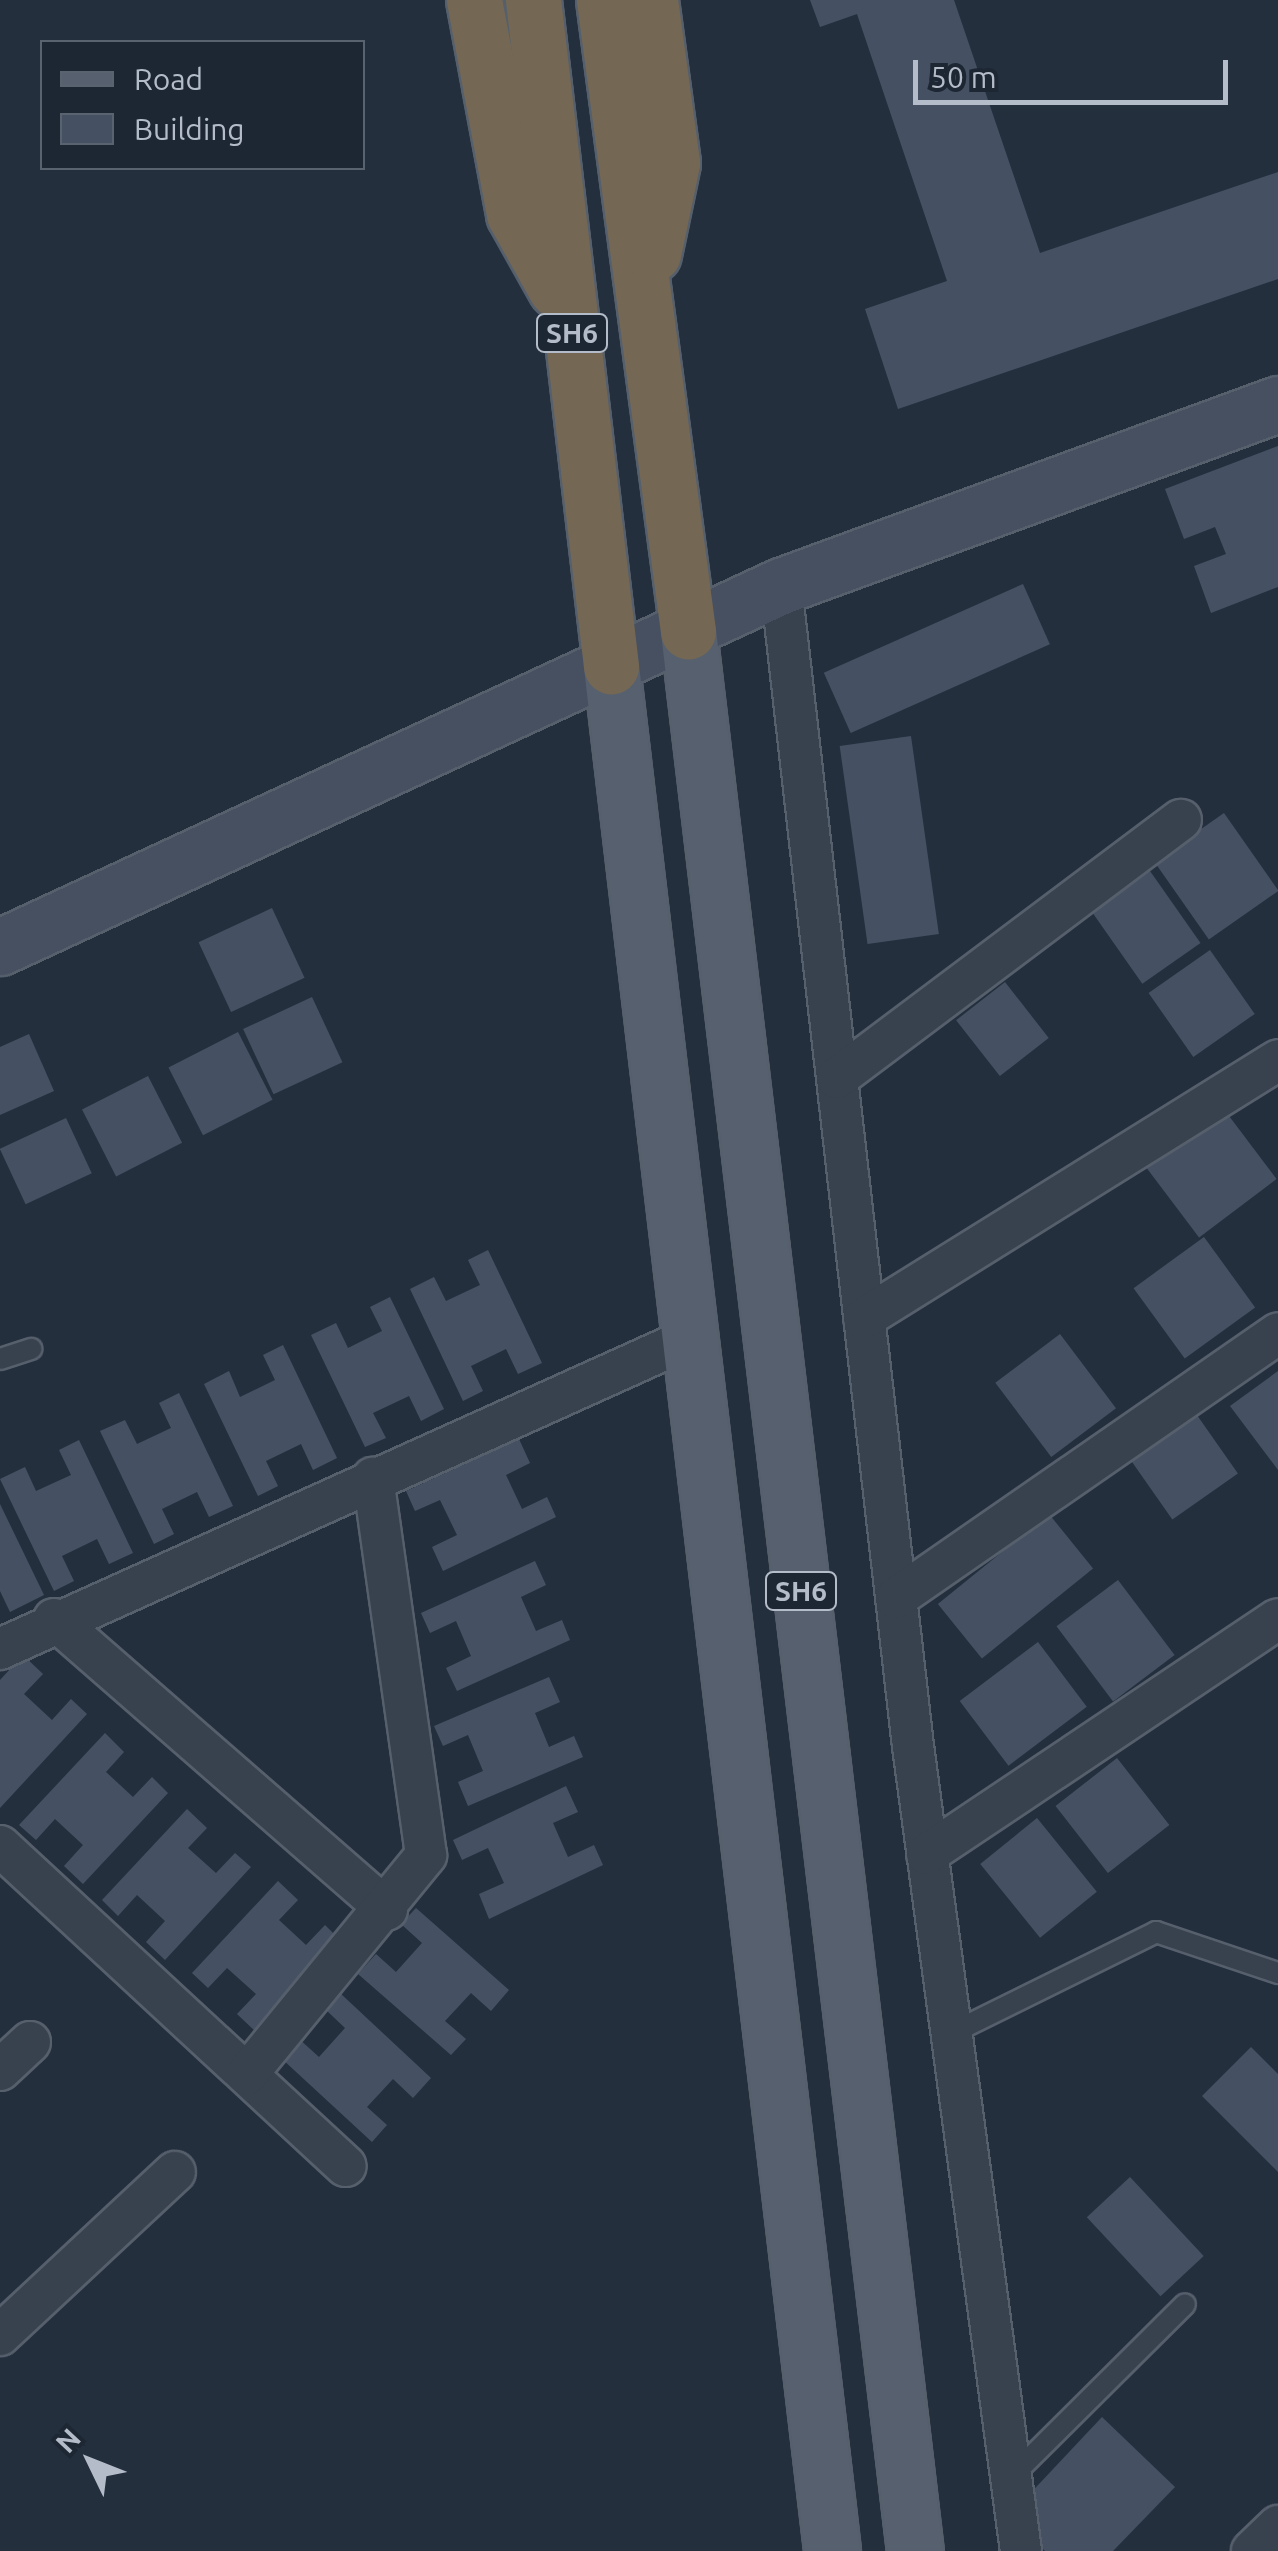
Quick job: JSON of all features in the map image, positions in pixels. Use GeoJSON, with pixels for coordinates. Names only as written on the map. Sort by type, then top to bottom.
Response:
{"type":"FeatureCollection","features":[{"type":"Feature","properties":{"kind":"highway"},"geometry":{"type":"LineString","coordinates":[[474,0],[514,214],[570,314]]}},
{"type":"Feature","properties":{"kind":"highway","name":"SH6"},"geometry":{"type":"LineString","coordinates":[[534,0],[611,666]]}},
{"type":"Feature","properties":{"kind":"highway","name":"SH6"},"geometry":{"type":"LineString","coordinates":[[604,0],[688,631]]}},
{"type":"Feature","properties":{"kind":"highway"},"geometry":{"type":"LineString","coordinates":[[644,298],[672,162],[650,0]]}},
{"type":"Feature","properties":{"kind":"main road","name":"SH6"},"geometry":{"type":"LineString","coordinates":[[688,631],[915,2551]]}},
{"type":"Feature","properties":{"kind":"main road","name":"SH6"},"geometry":{"type":"LineString","coordinates":[[611,666],[832,2551]]}},
{"type":"Feature","properties":{"kind":"street"},"geometry":{"type":"LineString","coordinates":[[0,947],[780,586],[1278,404]]}},
{"type":"Feature","properties":{"kind":"street"},"geometry":{"type":"LineString","coordinates":[[780,586],[927,1854],[1021,2551]]}},
{"type":"Feature","properties":{"kind":"street"},"geometry":{"type":"LineString","coordinates":[[837,1078],[1181,820]]}},
{"type":"Feature","properties":{"kind":"street"},"geometry":{"type":"LineString","coordinates":[[864,1318],[1278,1060]]}},
{"type":"Feature","properties":{"kind":"street"},"geometry":{"type":"LineString","coordinates":[[896,1598],[1278,1333]]}},
{"type":"Feature","properties":{"kind":"street"},"geometry":{"type":"LineString","coordinates":[[0,1649],[54,1619],[690,1338]]}},
{"type":"Feature","properties":{"kind":"street"},"geometry":{"type":"LineString","coordinates":[[246,2074],[421,1869],[428,1839],[373,1478]]}},
{"type":"Feature","properties":{"kind":"street"},"geometry":{"type":"LineString","coordinates":[[54,1619],[387,1909]]}},
{"type":"Feature","properties":{"kind":"street"},"geometry":{"type":"LineString","coordinates":[[927,1854],[1278,1619]]}},
{"type":"Feature","properties":{"kind":"street"},"geometry":{"type":"LineString","coordinates":[[0,1846],[346,2166]]}},
{"type":"Feature","properties":{"kind":"street"},"geometry":{"type":"LineString","coordinates":[[0,2070],[30,2042]]}},
{"type":"Feature","properties":{"kind":"street"},"geometry":{"type":"LineString","coordinates":[[0,2335],[175,2172]]}},
{"type":"Feature","properties":{"kind":"street"},"geometry":{"type":"LineString","coordinates":[[1252,2551],[1278,2526]]}},
{"type":"Feature","properties":{"kind":"lane"},"geometry":{"type":"LineString","coordinates":[[0,1360],[31,1349]]}},
{"type":"Feature","properties":{"kind":"lane"},"geometry":{"type":"LineString","coordinates":[[952,2033],[1156,1932],[1278,1972]]}},
{"type":"Feature","properties":{"kind":"lane"},"geometry":{"type":"LineString","coordinates":[[1011,2477],[1185,2304]]}},
{"type":"Feature","properties":{"kind":"building"},"geometry":{"type":"Polygon","coordinates":[[[810,0],[954,0],[1040,253],[1278,172],[1278,279],[898,409],[865,309],[947,281],[857,14],[820,27],[810,0]]]}},
{"type":"Feature","properties":{"kind":"building"},"geometry":{"type":"Polygon","coordinates":[[[1278,446],[1278,587],[1211,613],[1194,566],[1226,554],[1215,527],[1184,539],[1165,489],[1278,446]]]}},
{"type":"Feature","properties":{"kind":"building"},"geometry":{"type":"Polygon","coordinates":[[[1023,584],[1050,644],[851,733],[824,673],[1023,584]]]}},
{"type":"Feature","properties":{"kind":"building"},"geometry":{"type":"Polygon","coordinates":[[[911,736],[939,934],[868,944],[840,746],[911,736]]]}},
{"type":"Feature","properties":{"kind":"building"},"geometry":{"type":"Polygon","coordinates":[[[1224,813],[1278,891],[1209,940],[1154,862],[1224,813]]]}},
{"type":"Feature","properties":{"kind":"building"},"geometry":{"type":"Polygon","coordinates":[[[1150,871],[1200,943],[1142,984],[1092,912],[1150,871]]]}},
{"type":"Feature","properties":{"kind":"building"},"geometry":{"type":"Polygon","coordinates":[[[272,908],[305,978],[231,1012],[199,942],[272,908]]]}},
{"type":"Feature","properties":{"kind":"building"},"geometry":{"type":"Polygon","coordinates":[[[1210,950],[1255,1014],[1193,1057],[1149,993],[1210,950]]]}},
{"type":"Feature","properties":{"kind":"building"},"geometry":{"type":"Polygon","coordinates":[[[1005,982],[1049,1038],[1000,1076],[956,1020],[1005,982]]]}},
{"type":"Feature","properties":{"kind":"building"},"geometry":{"type":"Polygon","coordinates":[[[312,997],[342,1062],[274,1094],[243,1029],[312,997]]]}},
{"type":"Feature","properties":{"kind":"building"},"geometry":{"type":"Polygon","coordinates":[[[238,1032],[273,1100],[203,1135],[169,1067],[238,1032]]]}},
{"type":"Feature","properties":{"kind":"building"},"geometry":{"type":"Polygon","coordinates":[[[29,1034],[54,1091],[0,1115],[0,1047],[29,1034]]]}},
{"type":"Feature","properties":{"kind":"building"},"geometry":{"type":"Polygon","coordinates":[[[148,1076],[182,1143],[116,1176],[82,1110],[148,1076]]]}},
{"type":"Feature","properties":{"kind":"building"},"geometry":{"type":"Polygon","coordinates":[[[1220,1104],[1277,1179],[1199,1237],[1143,1162],[1220,1104]]]}},
{"type":"Feature","properties":{"kind":"building"},"geometry":{"type":"Polygon","coordinates":[[[66,1118],[92,1173],[26,1204],[0,1149],[66,1118]]]}},
{"type":"Feature","properties":{"kind":"building"},"geometry":{"type":"Polygon","coordinates":[[[1204,1237],[1255,1307],[1185,1359],[1134,1288],[1204,1237]]]}},
{"type":"Feature","properties":{"kind":"building"},"geometry":{"type":"Polygon","coordinates":[[[488,1250],[542,1363],[518,1374],[506,1349],[471,1366],[483,1391],[463,1401],[410,1289],[434,1277],[446,1301],[480,1285],[468,1260],[488,1250]]]}},
{"type":"Feature","properties":{"kind":"building"},"geometry":{"type":"Polygon","coordinates":[[[390,1297],[444,1409],[421,1421],[409,1396],[373,1413],[386,1438],[365,1447],[311,1335],[336,1323],[348,1348],[382,1331],[370,1307],[390,1297]]]}},
{"type":"Feature","properties":{"kind":"building"},"geometry":{"type":"Polygon","coordinates":[[[1060,1334],[1116,1408],[1051,1457],[995,1383],[1060,1334]]]}},
{"type":"Feature","properties":{"kind":"building"},"geometry":{"type":"Polygon","coordinates":[[[283,1345],[337,1458],[313,1470],[301,1444],[266,1461],[278,1486],[258,1496],[204,1384],[229,1371],[240,1397],[275,1380],[263,1355],[283,1345]]]}},
{"type":"Feature","properties":{"kind":"building"},"geometry":{"type":"Polygon","coordinates":[[[1278,1371],[1278,1470],[1230,1406],[1278,1371]]]}},
{"type":"Feature","properties":{"kind":"building"},"geometry":{"type":"Polygon","coordinates":[[[179,1393],[233,1506],[209,1517],[197,1492],[162,1509],[174,1534],[154,1544],[100,1431],[125,1420],[137,1444],[171,1428],[159,1403],[179,1393]]]}},
{"type":"Feature","properties":{"kind":"building"},"geometry":{"type":"Polygon","coordinates":[[[1192,1408],[1238,1474],[1172,1519],[1126,1454],[1192,1408]]]}},
{"type":"Feature","properties":{"kind":"building"},"geometry":{"type":"Polygon","coordinates":[[[519,1439],[530,1463],[506,1475],[522,1509],[547,1497],[556,1517],[443,1571],[432,1547],[457,1535],[440,1500],[415,1511],[406,1491],[519,1439]]]}},
{"type":"Feature","properties":{"kind":"building"},"geometry":{"type":"Polygon","coordinates":[[[79,1440],[133,1553],[109,1564],[97,1539],[62,1556],[74,1581],[54,1591],[0,1479],[25,1467],[36,1491],[71,1475],[59,1450],[79,1440]]]}},
{"type":"Feature","properties":{"kind":"building"},"geometry":{"type":"Polygon","coordinates":[[[0,1504],[44,1595],[10,1612],[0,1591],[0,1504]]]}},
{"type":"Feature","properties":{"kind":"building"},"geometry":{"type":"Polygon","coordinates":[[[1049,1514],[1093,1568],[982,1658],[938,1604],[1049,1514]]]}},
{"type":"Feature","properties":{"kind":"building"},"geometry":{"type":"Polygon","coordinates":[[[535,1561],[546,1585],[521,1597],[536,1631],[562,1620],[570,1640],[457,1691],[446,1668],[471,1656],[456,1621],[430,1633],[421,1613],[535,1561]]]}},
{"type":"Feature","properties":{"kind":"building"},"geometry":{"type":"Polygon","coordinates":[[[1118,1580],[1175,1655],[1113,1701],[1057,1626],[1118,1580]]]}},
{"type":"Feature","properties":{"kind":"building"},"geometry":{"type":"Polygon","coordinates":[[[1038,1642],[1087,1707],[1008,1766],[960,1701],[1038,1642]]]}},
{"type":"Feature","properties":{"kind":"building"},"geometry":{"type":"Polygon","coordinates":[[[23,1655],[43,1674],[24,1694],[52,1720],[71,1699],[87,1714],[0,1808],[0,1680],[23,1655]]]}},
{"type":"Feature","properties":{"kind":"building"},"geometry":{"type":"Polygon","coordinates":[[[549,1677],[560,1702],[535,1713],[549,1747],[574,1736],[583,1757],[468,1806],[458,1782],[483,1771],[468,1735],[443,1746],[434,1726],[549,1677]]]}},
{"type":"Feature","properties":{"kind":"building"},"geometry":{"type":"Polygon","coordinates":[[[105,1733],[124,1752],[106,1772],[133,1797],[152,1777],[168,1793],[83,1884],[64,1866],[83,1845],[55,1819],[36,1840],[19,1825],[105,1733]]]}},
{"type":"Feature","properties":{"kind":"building"},"geometry":{"type":"Polygon","coordinates":[[[1117,1758],[1169,1825],[1108,1873],[1056,1806],[1117,1758]]]}},
{"type":"Feature","properties":{"kind":"building"},"geometry":{"type":"Polygon","coordinates":[[[566,1786],[578,1812],[553,1823],[568,1857],[594,1845],[603,1865],[489,1919],[479,1894],[504,1883],[488,1848],[462,1860],[453,1840],[566,1786]]]}},
{"type":"Feature","properties":{"kind":"building"},"geometry":{"type":"Polygon","coordinates":[[[187,1809],[207,1828],[188,1848],[216,1873],[235,1853],[251,1867],[165,1960],[146,1942],[165,1921],[137,1895],[118,1916],[102,1900],[187,1809]]]}},
{"type":"Feature","properties":{"kind":"building"},"geometry":{"type":"Polygon","coordinates":[[[1037,1818],[1097,1892],[1040,1938],[980,1864],[1037,1818]]]}},
{"type":"Feature","properties":{"kind":"building"},"geometry":{"type":"Polygon","coordinates":[[[278,1881],[298,1900],[279,1920],[306,1945],[325,1925],[341,1941],[256,2032],[237,2014],[256,1994],[227,1968],[208,1988],[192,1973],[278,1881]]]}},
{"type":"Feature","properties":{"kind":"building"},"geometry":{"type":"Polygon","coordinates":[[[416,1908],[509,1990],[491,2011],[471,1993],[445,2021],[466,2039],[451,2055],[358,1974],[376,1954],[396,1972],[422,1943],[401,1924],[416,1908]]]}},
{"type":"Feature","properties":{"kind":"building"},"geometry":{"type":"Polygon","coordinates":[[[340,1993],[431,2078],[413,2098],[393,2079],[367,2107],[387,2125],[372,2142],[281,2058],[298,2038],[319,2057],[345,2028],[325,2009],[340,1993]]]}},
{"type":"Feature","properties":{"kind":"building"},"geometry":{"type":"Polygon","coordinates":[[[1251,2047],[1278,2074],[1278,2172],[1202,2096],[1251,2047]]]}},
{"type":"Feature","properties":{"kind":"building"},"geometry":{"type":"Polygon","coordinates":[[[1130,2177],[1204,2256],[1161,2296],[1087,2217],[1130,2177]]]}},
{"type":"Feature","properties":{"kind":"building"},"geometry":{"type":"Polygon","coordinates":[[[1102,2417],[1175,2487],[1113,2551],[1045,2551],[1009,2516],[1102,2417]]]}}]}
